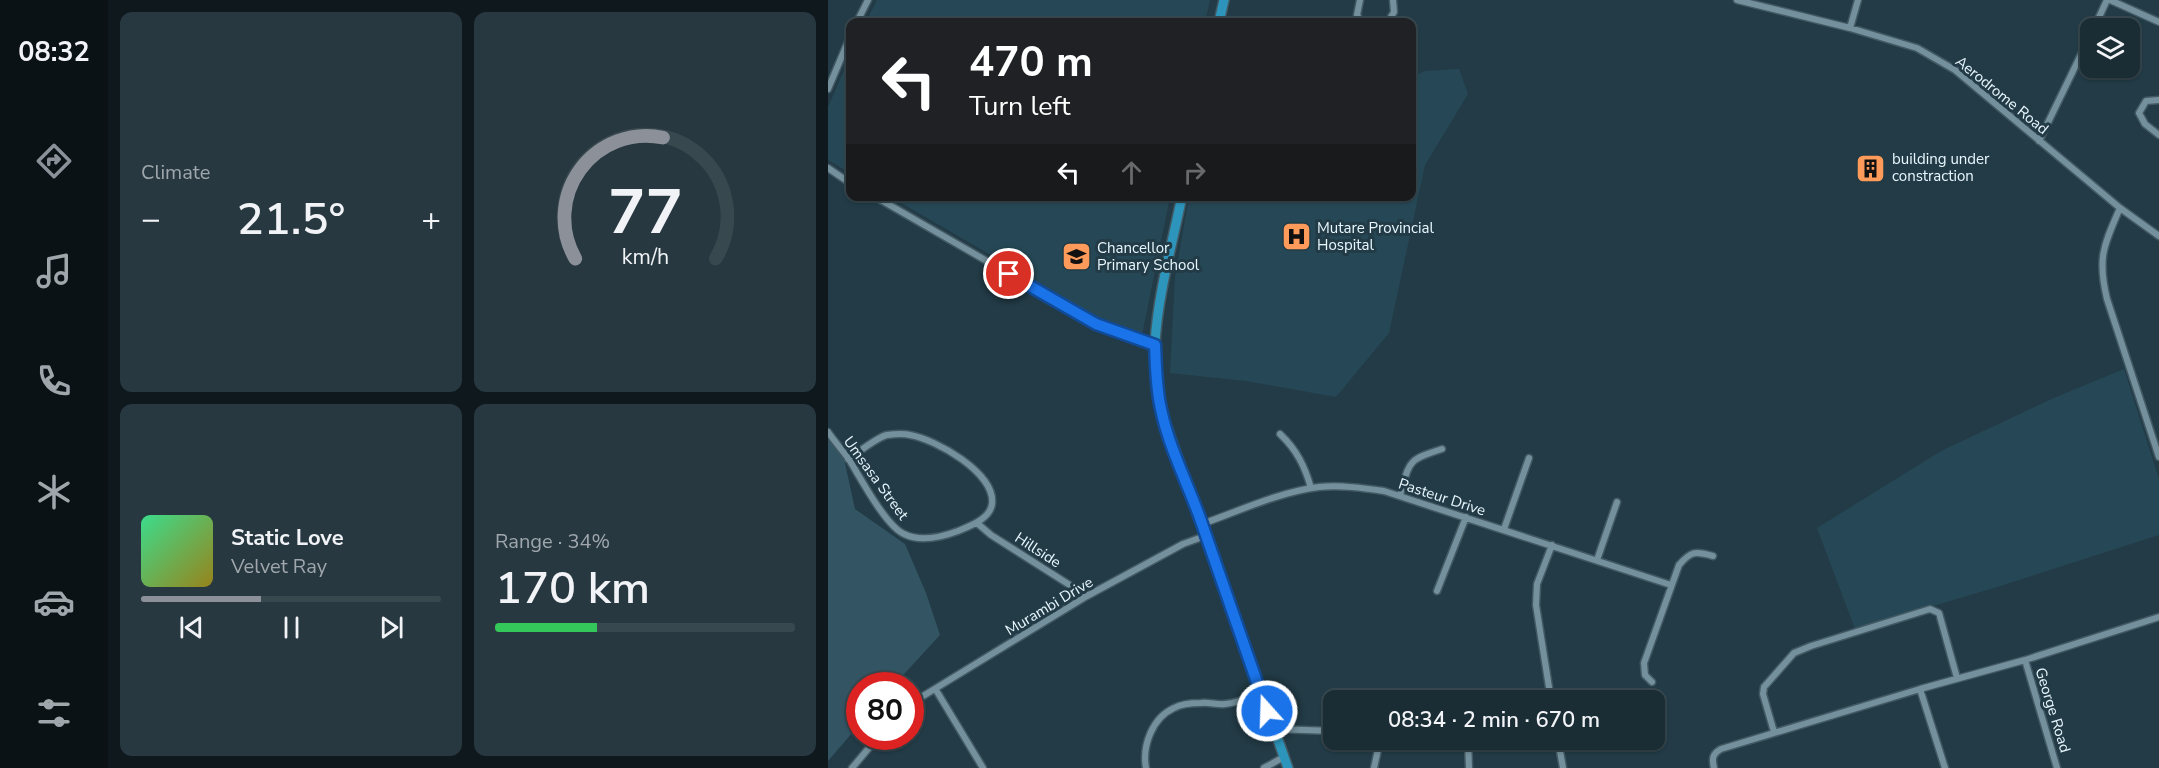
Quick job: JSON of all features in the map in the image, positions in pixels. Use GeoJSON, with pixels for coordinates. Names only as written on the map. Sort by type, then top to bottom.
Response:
{"type":"FeatureCollection","features":[{"type":"Feature","properties":{"kind":"highway"},"geometry":{"type":"LineString","coordinates":[[1220,18],[1224,0]]}},
{"type":"Feature","properties":{"kind":"highway"},"geometry":{"type":"LineString","coordinates":[[1181,201],[1164,280],[1155,345],[1160,408],[1288,768]]}},
{"type":"Feature","properties":{"kind":"street"},"geometry":{"type":"LineString","coordinates":[[859,18],[868,0]]}},
{"type":"Feature","properties":{"kind":"street"},"geometry":{"type":"LineString","coordinates":[[1359,18],[1357,15],[1360,0]]}},
{"type":"Feature","properties":{"kind":"street"},"geometry":{"type":"LineString","coordinates":[[1390,18],[1394,12],[1393,0]]}},
{"type":"Feature","properties":{"kind":"street"},"geometry":{"type":"LineString","coordinates":[[1850,28],[1858,0]]}},
{"type":"Feature","properties":{"kind":"street"},"geometry":{"type":"LineString","coordinates":[[2099,18],[2109,0],[2159,22]]}},
{"type":"Feature","properties":{"kind":"street","name":"Aerodrome Road"},"geometry":{"type":"LineString","coordinates":[[1741,1],[1850,28],[1917,48],[1955,70],[2120,208],[2159,236]]}},
{"type":"Feature","properties":{"kind":"street"},"geometry":{"type":"LineString","coordinates":[[828,89],[846,46]]}},
{"type":"Feature","properties":{"kind":"street"},"geometry":{"type":"LineString","coordinates":[[2038,141],[2080,56]]}},
{"type":"Feature","properties":{"kind":"street"},"geometry":{"type":"LineString","coordinates":[[2159,100],[2146,101],[2139,112],[2145,124],[2159,135]]}},
{"type":"Feature","properties":{"kind":"street"},"geometry":{"type":"LineString","coordinates":[[828,168],[846,180]]}},
{"type":"Feature","properties":{"kind":"street"},"geometry":{"type":"LineString","coordinates":[[883,201],[1096,324],[1155,345]]}},
{"type":"Feature","properties":{"kind":"street"},"geometry":{"type":"LineString","coordinates":[[2120,208],[2103,245],[2102,277],[2107,299],[2159,457]]}},
{"type":"Feature","properties":{"kind":"street","name":"Umsasa Street"},"geometry":{"type":"LineString","coordinates":[[828,432],[875,502],[894,526],[904,534],[929,538],[949,534],[977,523]]}},
{"type":"Feature","properties":{"kind":"street"},"geometry":{"type":"LineString","coordinates":[[848,459],[885,435],[909,434],[933,442],[966,462],[987,482],[992,505],[977,523]]}},
{"type":"Feature","properties":{"kind":"street"},"geometry":{"type":"LineString","coordinates":[[1280,434],[1291,444],[1305,468],[1311,488]]}},
{"type":"Feature","properties":{"kind":"street"},"geometry":{"type":"LineString","coordinates":[[1400,495],[1408,467],[1416,457],[1442,449]]}},
{"type":"Feature","properties":{"kind":"street"},"geometry":{"type":"LineString","coordinates":[[1504,530],[1529,458]]}},
{"type":"Feature","properties":{"kind":"street","name":"Pasteur Drive"},"geometry":{"type":"LineString","coordinates":[[1202,524],[1293,492],[1311,488],[1350,487],[1400,495],[1671,585]]}},
{"type":"Feature","properties":{"kind":"street"},"geometry":{"type":"LineString","coordinates":[[1597,560],[1617,502]]}},
{"type":"Feature","properties":{"kind":"street"},"geometry":{"type":"LineString","coordinates":[[1437,591],[1466,517]]}},
{"type":"Feature","properties":{"kind":"street","name":"Hillside"},"geometry":{"type":"LineString","coordinates":[[977,523],[991,535],[1087,596]]}},
{"type":"Feature","properties":{"kind":"street","name":"Murambi Drive"},"geometry":{"type":"LineString","coordinates":[[924,696],[1087,596],[1183,544],[1205,536]]}},
{"type":"Feature","properties":{"kind":"street"},"geometry":{"type":"LineString","coordinates":[[1549,690],[1536,605],[1537,584],[1552,545]]}},
{"type":"Feature","properties":{"kind":"street"},"geometry":{"type":"LineString","coordinates":[[1652,682],[1645,675],[1644,663],[1679,565],[1687,555],[1698,551],[1713,555]]}},
{"type":"Feature","properties":{"kind":"street"},"geometry":{"type":"LineString","coordinates":[[1774,732],[1763,694],[1764,687],[1794,653],[1930,609],[1939,613],[1957,678]]}},
{"type":"Feature","properties":{"kind":"street"},"geometry":{"type":"LineString","coordinates":[[1714,768],[1715,752],[1720,749],[1920,688],[2025,660],[2159,617]]}},
{"type":"Feature","properties":{"kind":"street","name":"George Road"},"geometry":{"type":"LineString","coordinates":[[2025,660],[2057,768]]}},
{"type":"Feature","properties":{"kind":"street"},"geometry":{"type":"LineString","coordinates":[[1920,688],[1945,768]]}},
{"type":"Feature","properties":{"kind":"street"},"geometry":{"type":"LineString","coordinates":[[936,690],[982,768]]}},
{"type":"Feature","properties":{"kind":"street"},"geometry":{"type":"LineString","coordinates":[[1146,768],[1144,758],[1147,739],[1158,720],[1173,708],[1205,702],[1222,704],[1236,702],[1261,693]]}},
{"type":"Feature","properties":{"kind":"street"},"geometry":{"type":"LineString","coordinates":[[1274,729],[1323,731]]}},
{"type":"Feature","properties":{"kind":"street"},"geometry":{"type":"LineString","coordinates":[[852,768],[867,750]]}},
{"type":"Feature","properties":{"kind":"street"},"geometry":{"type":"LineString","coordinates":[[1374,768],[1378,750]]}},
{"type":"Feature","properties":{"kind":"street"},"geometry":{"type":"LineString","coordinates":[[1468,750],[1469,768]]}},
{"type":"Feature","properties":{"kind":"street"},"geometry":{"type":"LineString","coordinates":[[1560,750],[1563,768]]}},
{"type":"Feature","properties":{"kind":"street"},"geometry":{"type":"LineString","coordinates":[[1264,768],[1284,757]]}},
{"type":"Feature","properties":{"kind":"shaded area"},"geometry":{"type":"Polygon","coordinates":[[[877,0],[1210,0],[1206,18],[868,18],[877,0]]]}},
{"type":"Feature","properties":{"kind":"shaded area"},"geometry":{"type":"Polygon","coordinates":[[[846,66],[846,171],[828,160],[828,107],[846,66]]]}},
{"type":"Feature","properties":{"kind":"shaded area","name":"Mutare Provincial Hospital"},"geometry":{"type":"Polygon","coordinates":[[[1459,69],[1468,94],[1425,165],[1389,333],[1336,397],[1246,381],[1170,373],[1175,277],[1188,201],[1416,201],[1416,75],[1425,71],[1459,69]]]}},
{"type":"Feature","properties":{"kind":"shaded area","name":"Chancellor Primary School"},"geometry":{"type":"Polygon","coordinates":[[[898,201],[1169,201],[1142,335],[1099,318],[898,201]]]}},
{"type":"Feature","properties":{"kind":"shaded area"},"geometry":{"type":"Polygon","coordinates":[[[2124,369],[2159,479],[2159,535],[1994,588],[1855,629],[1817,528],[1941,451],[2056,397],[2124,369]]]}},
{"type":"Feature","properties":{"kind":"shaded area"},"geometry":{"type":"Polygon","coordinates":[[[828,435],[843,454],[855,509],[905,544],[926,593],[940,635],[906,672],[846,672],[846,740],[828,761],[828,435]]]}},
{"type":"Feature","properties":{"kind":"place","name":"building under constraction"},"geometry":{"type":"Point","coordinates":[1871,168]}},
{"type":"Feature","properties":{"kind":"place","name":"Mutare Provincial Hospital"},"geometry":{"type":"Point","coordinates":[1296,237]}},
{"type":"Feature","properties":{"kind":"place","name":"Chancellor Primary School"},"geometry":{"type":"Point","coordinates":[1076,257]}},
{"type":"Feature","properties":{"kind":"route"},"geometry":{"type":"LineString","coordinates":[[1009,274],[1096,324],[1155,345],[1160,408],[1267,711]]}}]}
